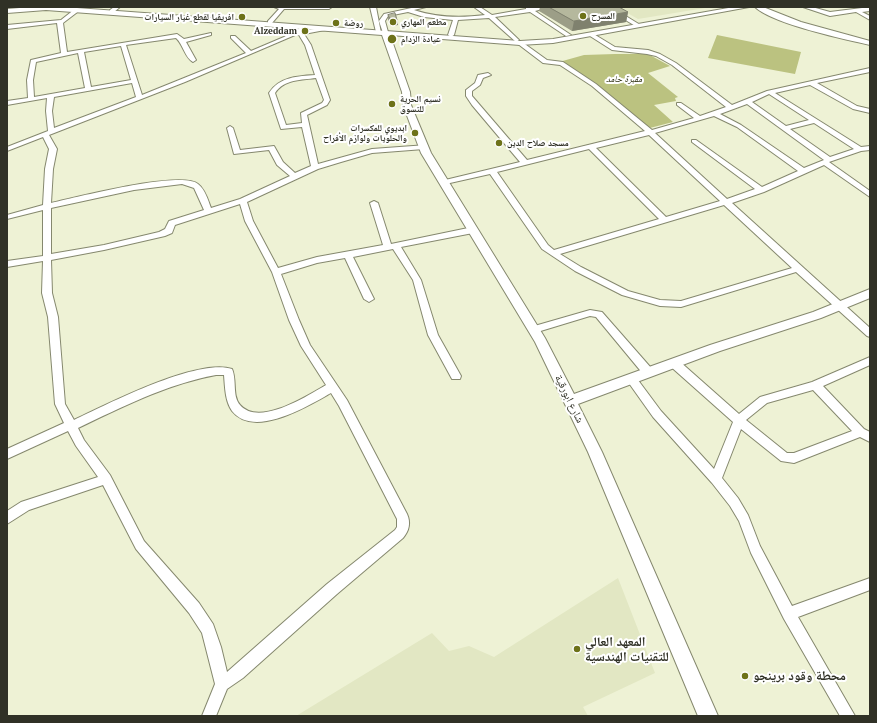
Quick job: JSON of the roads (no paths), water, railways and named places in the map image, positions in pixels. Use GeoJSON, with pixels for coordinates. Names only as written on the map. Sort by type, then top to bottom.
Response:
{"type":"FeatureCollection","features":[{"type":"Feature","properties":{"kind":"main road"},"geometry":{"type":"LineString","coordinates":[[42,7],[114,9],[270,22],[304,28],[451,35],[518,41],[568,35],[746,7]]}},
{"type":"Feature","properties":{"kind":"main road"},"geometry":{"type":"LineString","coordinates":[[7,12],[38,9],[77,10],[304,28],[382,31],[518,41],[553,41],[592,35],[637,24],[725,7]]}},
{"type":"Feature","properties":{"kind":"main road"},"geometry":{"type":"LineString","coordinates":[[758,7],[771,14],[803,25],[870,43]]}},
{"type":"Feature","properties":{"kind":"main road","name":"شارع ابورقية"},"geometry":{"type":"LineString","coordinates":[[382,31],[389,67],[400,92],[405,96],[424,147],[444,183],[534,329],[570,401],[595,452],[708,716]]}},
{"type":"Feature","properties":{"kind":"main road"},"geometry":{"type":"LineString","coordinates":[[570,401],[648,372],[840,307],[870,293]]}},
{"type":"Feature","properties":{"kind":"street"},"geometry":{"type":"LineString","coordinates":[[276,7],[329,7]]}},
{"type":"Feature","properties":{"kind":"street"},"geometry":{"type":"LineString","coordinates":[[395,13],[424,7]]}},
{"type":"Feature","properties":{"kind":"street"},"geometry":{"type":"LineString","coordinates":[[477,7],[546,62],[560,62],[594,85],[650,131],[798,269],[870,333]]}},
{"type":"Feature","properties":{"kind":"street"},"geometry":{"type":"LineString","coordinates":[[407,10],[428,18],[456,19],[490,16],[529,8],[546,7]]}},
{"type":"Feature","properties":{"kind":"street"},"geometry":{"type":"LineString","coordinates":[[607,7],[637,24]]}},
{"type":"Feature","properties":{"kind":"street"},"geometry":{"type":"LineString","coordinates":[[806,7],[828,14],[870,9]]}},
{"type":"Feature","properties":{"kind":"street"},"geometry":{"type":"LineString","coordinates":[[270,22],[283,8]]}},
{"type":"Feature","properties":{"kind":"street"},"geometry":{"type":"LineString","coordinates":[[529,8],[568,35]]}},
{"type":"Feature","properties":{"kind":"street","name":"شارع ابورقية"},"geometry":{"type":"LineString","coordinates":[[374,9],[395,13]]}},
{"type":"Feature","properties":{"kind":"street","name":"شارع ابورقية"},"geometry":{"type":"LineString","coordinates":[[374,9],[382,31]]}},
{"type":"Feature","properties":{"kind":"street"},"geometry":{"type":"LineString","coordinates":[[64,54],[60,26],[63,21],[77,10]]}},
{"type":"Feature","properties":{"kind":"street"},"geometry":{"type":"LineString","coordinates":[[857,11],[870,18]]}},
{"type":"Feature","properties":{"kind":"street","name":"شارع ابورقية"},"geometry":{"type":"LineString","coordinates":[[382,31],[382,19],[386,15],[395,13]]}},
{"type":"Feature","properties":{"kind":"street"},"geometry":{"type":"LineString","coordinates":[[451,35],[456,19]]}},
{"type":"Feature","properties":{"kind":"street"},"geometry":{"type":"LineString","coordinates":[[7,25],[63,21]]}},
{"type":"Feature","properties":{"kind":"street"},"geometry":{"type":"LineString","coordinates":[[7,149],[291,36],[304,28],[308,45],[320,76],[327,100],[325,104],[304,112],[305,124],[315,167]]}},
{"type":"Feature","properties":{"kind":"street"},"geometry":{"type":"LineString","coordinates":[[183,41],[209,34]]}},
{"type":"Feature","properties":{"kind":"street"},"geometry":{"type":"LineString","coordinates":[[592,35],[614,49],[658,54],[674,64],[732,108]]}},
{"type":"Feature","properties":{"kind":"street"},"geometry":{"type":"LineString","coordinates":[[31,99],[30,80],[33,61],[81,51],[176,36],[183,41],[193,60]]}},
{"type":"Feature","properties":{"kind":"street"},"geometry":{"type":"LineString","coordinates":[[233,37],[249,52]]}},
{"type":"Feature","properties":{"kind":"street"},"geometry":{"type":"LineString","coordinates":[[123,44],[139,97]]}},
{"type":"Feature","properties":{"kind":"street"},"geometry":{"type":"LineString","coordinates":[[81,51],[88,89]]}},
{"type":"Feature","properties":{"kind":"street"},"geometry":{"type":"LineString","coordinates":[[444,183],[493,172],[524,162],[591,147],[716,114],[769,92],[810,82],[869,71]]}},
{"type":"Feature","properties":{"kind":"street"},"geometry":{"type":"LineString","coordinates":[[488,75],[480,76],[478,84],[469,90],[468,96],[524,162]]}},
{"type":"Feature","properties":{"kind":"street"},"geometry":{"type":"LineString","coordinates":[[305,124],[282,128],[272,93],[276,86],[283,82],[320,76]]}},
{"type":"Feature","properties":{"kind":"street"},"geometry":{"type":"LineString","coordinates":[[7,103],[134,81]]}},
{"type":"Feature","properties":{"kind":"street"},"geometry":{"type":"LineString","coordinates":[[810,82],[854,108],[870,111]]}},
{"type":"Feature","properties":{"kind":"street"},"geometry":{"type":"LineString","coordinates":[[769,92],[860,149]]}},
{"type":"Feature","properties":{"kind":"street"},"geometry":{"type":"LineString","coordinates":[[51,96],[48,132],[53,149],[49,169],[47,207],[47,293],[53,317],[60,404],[80,443],[106,479],[140,545],[194,608],[208,628],[214,647],[222,684]]}},
{"type":"Feature","properties":{"kind":"street"},"geometry":{"type":"LineString","coordinates":[[747,101],[785,128],[870,195]]}},
{"type":"Feature","properties":{"kind":"street"},"geometry":{"type":"LineString","coordinates":[[679,104],[700,118]]}},
{"type":"Feature","properties":{"kind":"street"},"geometry":{"type":"LineString","coordinates":[[716,114],[739,126],[803,171]]}},
{"type":"Feature","properties":{"kind":"street"},"geometry":{"type":"LineString","coordinates":[[785,128],[815,121]]}},
{"type":"Feature","properties":{"kind":"street"},"geometry":{"type":"LineString","coordinates":[[230,128],[238,152],[271,148],[280,163],[295,177]]}},
{"type":"Feature","properties":{"kind":"street"},"geometry":{"type":"LineString","coordinates":[[694,141],[761,190]]}},
{"type":"Feature","properties":{"kind":"street"},"geometry":{"type":"LineString","coordinates":[[7,264],[47,259],[162,234],[169,231],[172,223],[243,201],[315,167],[372,151],[424,147]]}},
{"type":"Feature","properties":{"kind":"street"},"geometry":{"type":"LineString","coordinates":[[591,147],[665,221]]}},
{"type":"Feature","properties":{"kind":"street"},"geometry":{"type":"LineString","coordinates":[[553,252],[727,202],[761,190],[803,171],[805,172],[827,161],[860,149],[870,148]]}},
{"type":"Feature","properties":{"kind":"street"},"geometry":{"type":"LineString","coordinates":[[493,172],[545,247],[578,269],[625,293],[660,303],[681,304],[798,269]]}},
{"type":"Feature","properties":{"kind":"street"},"geometry":{"type":"LineString","coordinates":[[7,217],[147,186],[190,183],[198,188],[208,211]]}},
{"type":"Feature","properties":{"kind":"street"},"geometry":{"type":"LineString","coordinates":[[209,716],[222,684],[238,673],[403,529],[403,518],[343,403],[300,333],[276,272],[249,221],[243,201]]}},
{"type":"Feature","properties":{"kind":"street"},"geometry":{"type":"LineString","coordinates":[[374,203],[392,247],[417,280],[433,335],[456,376]]}},
{"type":"Feature","properties":{"kind":"street"},"geometry":{"type":"LineString","coordinates":[[276,272],[317,260],[392,247],[473,230]]}},
{"type":"Feature","properties":{"kind":"street"},"geometry":{"type":"LineString","coordinates":[[348,255],[369,299]]}},
{"type":"Feature","properties":{"kind":"street"},"geometry":{"type":"LineString","coordinates":[[534,329],[590,313],[597,313],[601,315],[648,372]]}},
{"type":"Feature","properties":{"kind":"street"},"geometry":{"type":"LineString","coordinates":[[716,479],[739,421],[752,408],[764,400],[815,385],[870,361]]}},
{"type":"Feature","properties":{"kind":"street"},"geometry":{"type":"LineString","coordinates":[[674,363],[739,421],[785,458],[794,458],[865,434],[815,385]]}},
{"type":"Feature","properties":{"kind":"street"},"geometry":{"type":"LineString","coordinates":[[7,454],[159,387],[216,370],[228,372],[231,398],[237,409],[252,417],[262,417],[290,409],[332,387]]}},
{"type":"Feature","properties":{"kind":"street"},"geometry":{"type":"LineString","coordinates":[[631,379],[657,414],[716,479],[744,520],[755,549],[789,614],[848,716]]}},
{"type":"Feature","properties":{"kind":"street"},"geometry":{"type":"LineString","coordinates":[[7,518],[25,506],[106,479]]}},
{"type":"Feature","properties":{"kind":"street"},"geometry":{"type":"LineString","coordinates":[[789,614],[870,584]]}},
{"type":"Feature","properties":{"kind":"place","name":"المسرح"},"geometry":{"type":"Point","coordinates":[583,16]}},
{"type":"Feature","properties":{"kind":"place","name":"افريقيا لقطع غيار السيارات"},"geometry":{"type":"Point","coordinates":[242,17]}},
{"type":"Feature","properties":{"kind":"place","name":"مطعم المهاري"},"geometry":{"type":"Point","coordinates":[393,22]}},
{"type":"Feature","properties":{"kind":"place","name":"روضة"},"geometry":{"type":"Point","coordinates":[336,23]}},
{"type":"Feature","properties":{"kind":"place","name":"Alzeddam"},"geometry":{"type":"Point","coordinates":[305,31]}},
{"type":"Feature","properties":{"kind":"place","name":"عيادة الزدام"},"geometry":{"type":"Point","coordinates":[392,39]}},
{"type":"Feature","properties":{"kind":"place","name":"نسيم الحرية للتسوق"},"geometry":{"type":"Point","coordinates":[392,104]}},
{"type":"Feature","properties":{"kind":"place","name":"ابديوي للمكسرات والحلويات ولوازم الأفراح"},"geometry":{"type":"Point","coordinates":[415,133]}},
{"type":"Feature","properties":{"kind":"place","name":"مسجد صلاح الدين"},"geometry":{"type":"Point","coordinates":[499,143]}},
{"type":"Feature","properties":{"kind":"place","name":"المعهد العالي للتقنيات الهندسية"},"geometry":{"type":"Point","coordinates":[577,649]}},
{"type":"Feature","properties":{"kind":"place","name":"محطة وقود برينجو"},"geometry":{"type":"Point","coordinates":[745,676]}},
{"type":"Feature","properties":{"kind":"park label","name":"مقبرة حامد"},"geometry":{"type":"Point","coordinates":[624,79]}}]}
